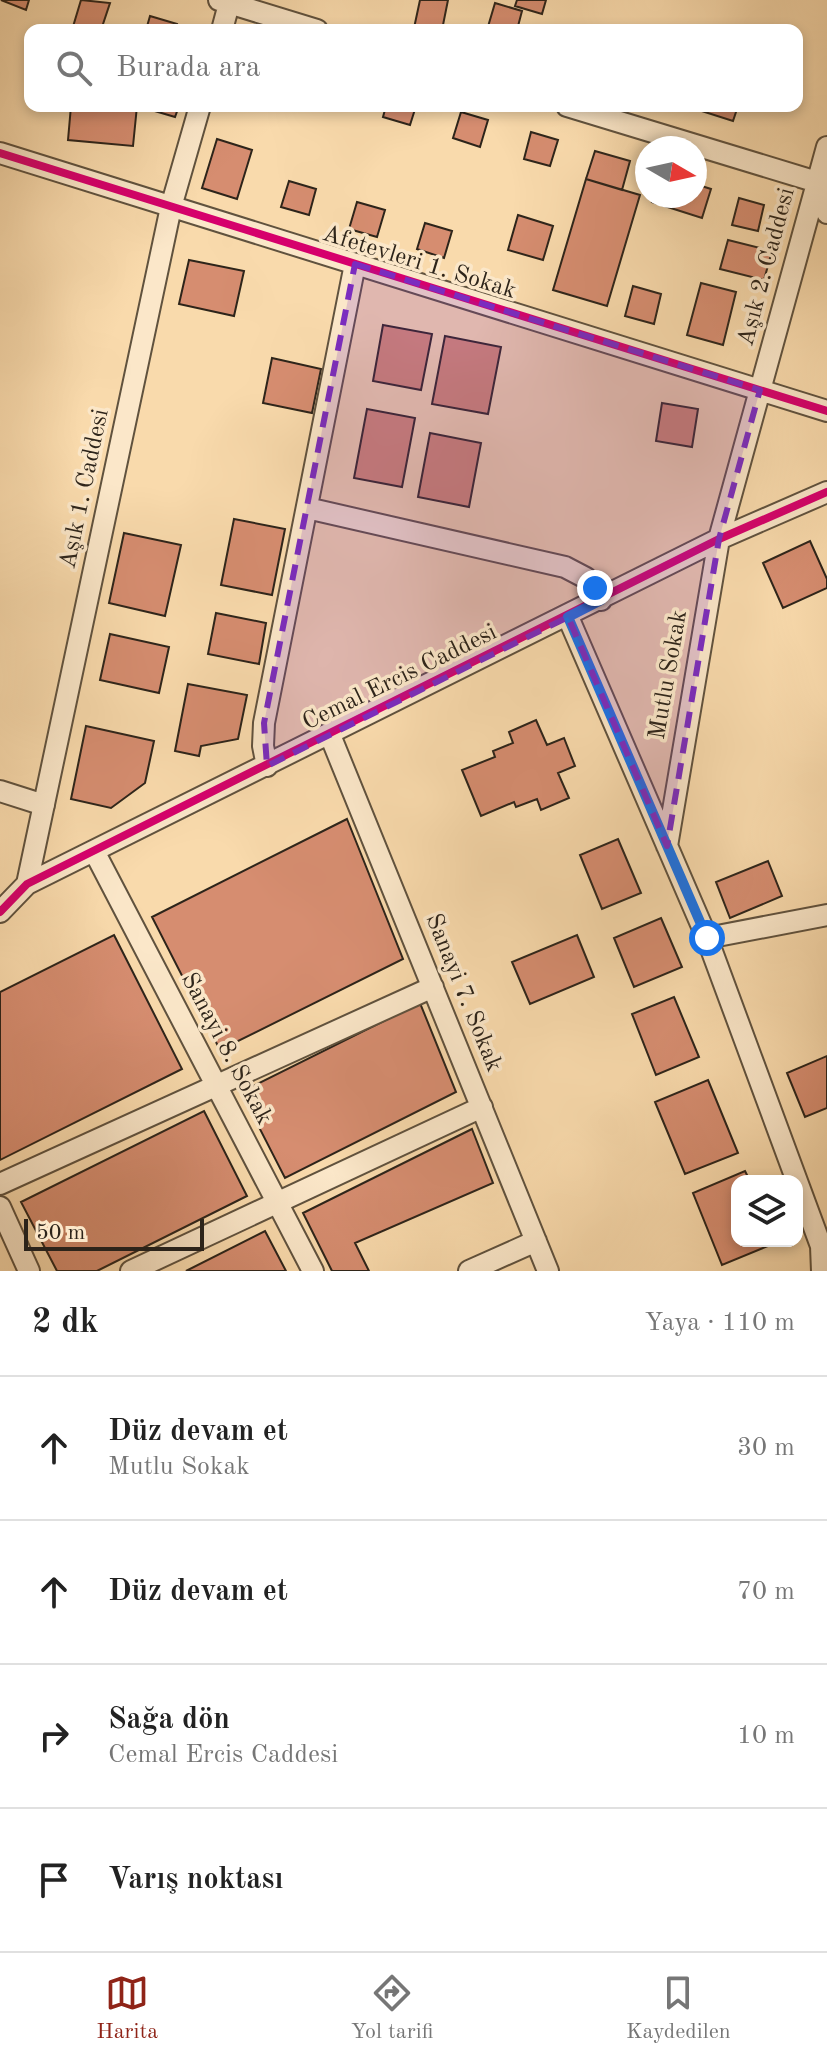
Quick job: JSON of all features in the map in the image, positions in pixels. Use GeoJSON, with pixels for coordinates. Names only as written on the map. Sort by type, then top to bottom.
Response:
{"type":"FeatureCollection","features":[{"type":"Feature","properties":{"kind":"street"},"geometry":{"type":"LineString","coordinates":[[223,24],[226,1],[298,24]]}},
{"type":"Feature","properties":{"kind":"street","name":"Aşık 1. Caddesi"},"geometry":{"type":"LineString","coordinates":[[27,884],[171,207],[198,112]]}},
{"type":"Feature","properties":{"kind":"street"},"geometry":{"type":"LineString","coordinates":[[587,112],[822,182],[827,213]]}},
{"type":"Feature","properties":{"kind":"street","name":"Aşık 2. Caddesi"},"geometry":{"type":"LineString","coordinates":[[719,539],[822,182],[827,147]]}},
{"type":"Feature","properties":{"kind":"street","name":"Afetevleri 1. Sokak"},"geometry":{"type":"LineString","coordinates":[[0,153],[827,411]]}},
{"type":"Feature","properties":{"kind":"street"},"geometry":{"type":"LineString","coordinates":[[267,766],[264,723],[355,264]]}},
{"type":"Feature","properties":{"kind":"street","name":"Cemal Ercis Caddesi"},"geometry":{"type":"LineString","coordinates":[[0,912],[27,884],[568,617],[719,539],[827,492]]}},
{"type":"Feature","properties":{"kind":"street"},"geometry":{"type":"LineString","coordinates":[[307,508],[565,567],[586,578],[601,600]]}},
{"type":"Feature","properties":{"kind":"street","name":"Mutlu Sokak"},"geometry":{"type":"LineString","coordinates":[[667,846],[719,539]]}},
{"type":"Feature","properties":{"kind":"street"},"geometry":{"type":"LineString","coordinates":[[568,617],[707,938],[821,1246],[822,1271]]}},
{"type":"Feature","properties":{"kind":"street","name":"Sanayi 7. Sokak"},"geometry":{"type":"LineString","coordinates":[[330,735],[548,1271]]}},
{"type":"Feature","properties":{"kind":"street"},"geometry":{"type":"LineString","coordinates":[[0,791],[44,805]]}},
{"type":"Feature","properties":{"kind":"street","name":"Sanayi 8. Sokak"},"geometry":{"type":"LineString","coordinates":[[94,851],[313,1271]]}},
{"type":"Feature","properties":{"kind":"street"},"geometry":{"type":"LineString","coordinates":[[707,938],[827,915]]}},
{"type":"Feature","properties":{"kind":"street"},"geometry":{"type":"LineString","coordinates":[[0,1184],[433,987]]}},
{"type":"Feature","properties":{"kind":"street"},"geometry":{"type":"LineString","coordinates":[[131,1271],[158,1265],[277,1203],[482,1107]]}},
{"type":"Feature","properties":{"kind":"street"},"geometry":{"type":"LineString","coordinates":[[0,1207],[29,1271]]}},
{"type":"Feature","properties":{"kind":"street"},"geometry":{"type":"LineString","coordinates":[[469,1271],[536,1241]]}},
{"type":"Feature","properties":{"kind":"highlighted area"},"geometry":{"type":"Polygon","coordinates":[[[355,264],[760,390],[719,539],[667,846],[568,617],[267,766],[264,723],[355,264]]]}},
{"type":"Feature","properties":{"kind":"building"},"geometry":{"type":"Polygon","coordinates":[[[1,0],[29,0],[26,10],[1,0]]]}},
{"type":"Feature","properties":{"kind":"building"},"geometry":{"type":"Polygon","coordinates":[[[81,0],[110,3],[103,24],[74,24],[81,0]]]}},
{"type":"Feature","properties":{"kind":"building"},"geometry":{"type":"Polygon","coordinates":[[[420,0],[448,0],[443,24],[415,24],[420,0]]]}},
{"type":"Feature","properties":{"kind":"building"},"geometry":{"type":"Polygon","coordinates":[[[517,0],[546,0],[542,14],[515,6],[517,0]]]}},
{"type":"Feature","properties":{"kind":"building"},"geometry":{"type":"Polygon","coordinates":[[[495,3],[522,11],[519,24],[489,24],[495,3]]]}},
{"type":"Feature","properties":{"kind":"building"},"geometry":{"type":"Polygon","coordinates":[[[150,16],[177,24],[148,24],[150,16]]]}},
{"type":"Feature","properties":{"kind":"building"},"geometry":{"type":"Polygon","coordinates":[[[70,112],[136,112],[133,146],[68,140],[70,112]]]}},
{"type":"Feature","properties":{"kind":"building"},"geometry":{"type":"Polygon","coordinates":[[[158,112],[177,112],[175,117],[158,112]]]}},
{"type":"Feature","properties":{"kind":"building"},"geometry":{"type":"Polygon","coordinates":[[[384,112],[414,112],[410,125],[383,117],[384,112]]]}},
{"type":"Feature","properties":{"kind":"building"},"geometry":{"type":"Polygon","coordinates":[[[461,112],[488,120],[480,147],[453,138],[461,112]]]}},
{"type":"Feature","properties":{"kind":"building"},"geometry":{"type":"Polygon","coordinates":[[[705,112],[736,112],[733,121],[705,112]]]}},
{"type":"Feature","properties":{"kind":"building"},"geometry":{"type":"Polygon","coordinates":[[[531,132],[558,140],[550,166],[524,159],[531,132]]]}},
{"type":"Feature","properties":{"kind":"building"},"geometry":{"type":"Polygon","coordinates":[[[217,139],[252,150],[237,199],[202,188],[217,139]]]}},
{"type":"Feature","properties":{"kind":"building"},"geometry":{"type":"Polygon","coordinates":[[[595,151],[630,161],[622,190],[586,179],[595,151]]]}},
{"type":"Feature","properties":{"kind":"building"},"geometry":{"type":"Polygon","coordinates":[[[586,179],[635,194],[636,208],[607,306],[553,290],[586,179]]]}},
{"type":"Feature","properties":{"kind":"building"},"geometry":{"type":"Polygon","coordinates":[[[289,181],[316,189],[309,215],[281,207],[289,181]]]}},
{"type":"Feature","properties":{"kind":"building"},"geometry":{"type":"Polygon","coordinates":[[[739,198],[764,205],[758,231],[732,225],[739,198]]]}},
{"type":"Feature","properties":{"kind":"building"},"geometry":{"type":"Polygon","coordinates":[[[357,202],[385,210],[377,237],[349,229],[357,202]]]}},
{"type":"Feature","properties":{"kind":"building"},"geometry":{"type":"Polygon","coordinates":[[[671,208],[705,208],[702,218],[671,208]]]}},
{"type":"Feature","properties":{"kind":"building"},"geometry":{"type":"Polygon","coordinates":[[[518,215],[553,226],[543,260],[508,250],[518,215]]]}},
{"type":"Feature","properties":{"kind":"building"},"geometry":{"type":"Polygon","coordinates":[[[425,223],[452,231],[444,258],[417,249],[425,223]]]}},
{"type":"Feature","properties":{"kind":"building"},"geometry":{"type":"Polygon","coordinates":[[[728,240],[772,251],[764,280],[720,269],[728,240]]]}},
{"type":"Feature","properties":{"kind":"building"},"geometry":{"type":"Polygon","coordinates":[[[189,260],[244,271],[234,316],[179,304],[189,260]]]}},
{"type":"Feature","properties":{"kind":"building"},"geometry":{"type":"Polygon","coordinates":[[[701,283],[736,292],[723,345],[687,335],[701,283]]]}},
{"type":"Feature","properties":{"kind":"building"},"geometry":{"type":"Polygon","coordinates":[[[633,286],[661,294],[654,324],[625,316],[633,286]]]}},
{"type":"Feature","properties":{"kind":"building"},"geometry":{"type":"Polygon","coordinates":[[[383,325],[432,334],[421,390],[373,381],[383,325]]]}},
{"type":"Feature","properties":{"kind":"building"},"geometry":{"type":"Polygon","coordinates":[[[445,336],[501,347],[488,414],[432,404],[445,336]]]}},
{"type":"Feature","properties":{"kind":"building"},"geometry":{"type":"Polygon","coordinates":[[[272,358],[321,369],[312,413],[263,403],[272,358]]]}},
{"type":"Feature","properties":{"kind":"building"},"geometry":{"type":"Polygon","coordinates":[[[662,403],[698,409],[692,447],[656,441],[662,403]]]}},
{"type":"Feature","properties":{"kind":"building"},"geometry":{"type":"Polygon","coordinates":[[[367,409],[415,418],[402,487],[354,478],[367,409]]]}},
{"type":"Feature","properties":{"kind":"building"},"geometry":{"type":"Polygon","coordinates":[[[430,433],[481,443],[469,507],[418,497],[430,433]]]}},
{"type":"Feature","properties":{"kind":"building"},"geometry":{"type":"Polygon","coordinates":[[[234,519],[285,529],[272,595],[221,585],[234,519]]]}},
{"type":"Feature","properties":{"kind":"building"},"geometry":{"type":"Polygon","coordinates":[[[124,533],[181,545],[165,616],[109,603],[124,533]]]}},
{"type":"Feature","properties":{"kind":"building"},"geometry":{"type":"Polygon","coordinates":[[[810,541],[827,579],[827,588],[783,608],[763,563],[810,541]]]}},
{"type":"Feature","properties":{"kind":"building"},"geometry":{"type":"Polygon","coordinates":[[[216,613],[266,623],[259,664],[208,654],[216,613]]]}},
{"type":"Feature","properties":{"kind":"building"},"geometry":{"type":"Polygon","coordinates":[[[110,634],[169,647],[159,693],[100,680],[110,634]]]}},
{"type":"Feature","properties":{"kind":"building"},"geometry":{"type":"Polygon","coordinates":[[[188,684],[247,695],[238,739],[201,746],[199,756],[175,751],[188,684]]]}},
{"type":"Feature","properties":{"kind":"building"},"geometry":{"type":"Polygon","coordinates":[[[536,720],[547,745],[564,738],[575,766],[558,773],[569,798],[541,810],[537,799],[516,807],[514,802],[481,816],[462,770],[495,757],[493,751],[513,743],[509,732],[536,720]]]}},
{"type":"Feature","properties":{"kind":"building"},"geometry":{"type":"Polygon","coordinates":[[[86,726],[154,741],[145,783],[111,808],[71,799],[86,726]]]}},
{"type":"Feature","properties":{"kind":"building"},"geometry":{"type":"Polygon","coordinates":[[[347,819],[403,959],[220,1050],[152,917],[347,819]]]}},
{"type":"Feature","properties":{"kind":"building"},"geometry":{"type":"Polygon","coordinates":[[[618,839],[641,893],[602,909],[580,855],[618,839]]]}},
{"type":"Feature","properties":{"kind":"building"},"geometry":{"type":"Polygon","coordinates":[[[768,861],[782,896],[730,918],[716,882],[768,861]]]}},
{"type":"Feature","properties":{"kind":"building"},"geometry":{"type":"Polygon","coordinates":[[[661,918],[682,967],[634,987],[614,938],[661,918]]]}},
{"type":"Feature","properties":{"kind":"building"},"geometry":{"type":"Polygon","coordinates":[[[114,935],[182,1069],[0,1160],[0,992],[114,935]]]}},
{"type":"Feature","properties":{"kind":"building"},"geometry":{"type":"Polygon","coordinates":[[[577,935],[594,977],[530,1004],[512,962],[577,935]]]}},
{"type":"Feature","properties":{"kind":"building"},"geometry":{"type":"Polygon","coordinates":[[[674,997],[699,1057],[656,1075],[632,1014],[674,997]]]}},
{"type":"Feature","properties":{"kind":"building"},"geometry":{"type":"Polygon","coordinates":[[[420,1003],[456,1092],[285,1178],[241,1092],[420,1003]]]}},
{"type":"Feature","properties":{"kind":"building"},"geometry":{"type":"Polygon","coordinates":[[[827,1056],[827,1108],[805,1117],[787,1073],[827,1056]]]}},
{"type":"Feature","properties":{"kind":"building"},"geometry":{"type":"Polygon","coordinates":[[[708,1080],[738,1153],[685,1174],[655,1102],[708,1080]]]}},
{"type":"Feature","properties":{"kind":"building"},"geometry":{"type":"Polygon","coordinates":[[[204,1111],[247,1196],[97,1271],[57,1271],[21,1202],[204,1111]]]}},
{"type":"Feature","properties":{"kind":"building"},"geometry":{"type":"Polygon","coordinates":[[[472,1129],[493,1183],[355,1243],[369,1271],[332,1271],[303,1213],[472,1129]]]}},
{"type":"Feature","properties":{"kind":"building"},"geometry":{"type":"Polygon","coordinates":[[[731,1177],[731,1247],[765,1247],[722,1265],[693,1193],[731,1177]]]}},
{"type":"Feature","properties":{"kind":"building"},"geometry":{"type":"Polygon","coordinates":[[[265,1231],[286,1271],[186,1271],[265,1231]]]}},
{"type":"Feature","properties":{"kind":"cycle path"},"geometry":{"type":"LineString","coordinates":[[0,153],[827,411]]}},
{"type":"Feature","properties":{"kind":"cycle path"},"geometry":{"type":"LineString","coordinates":[[0,912],[27,884],[719,539],[827,492]]}},
{"type":"Feature","properties":{"kind":"route"},"geometry":{"type":"LineString","coordinates":[[595,588],[601,600],[568,617],[707,938]]}}]}
